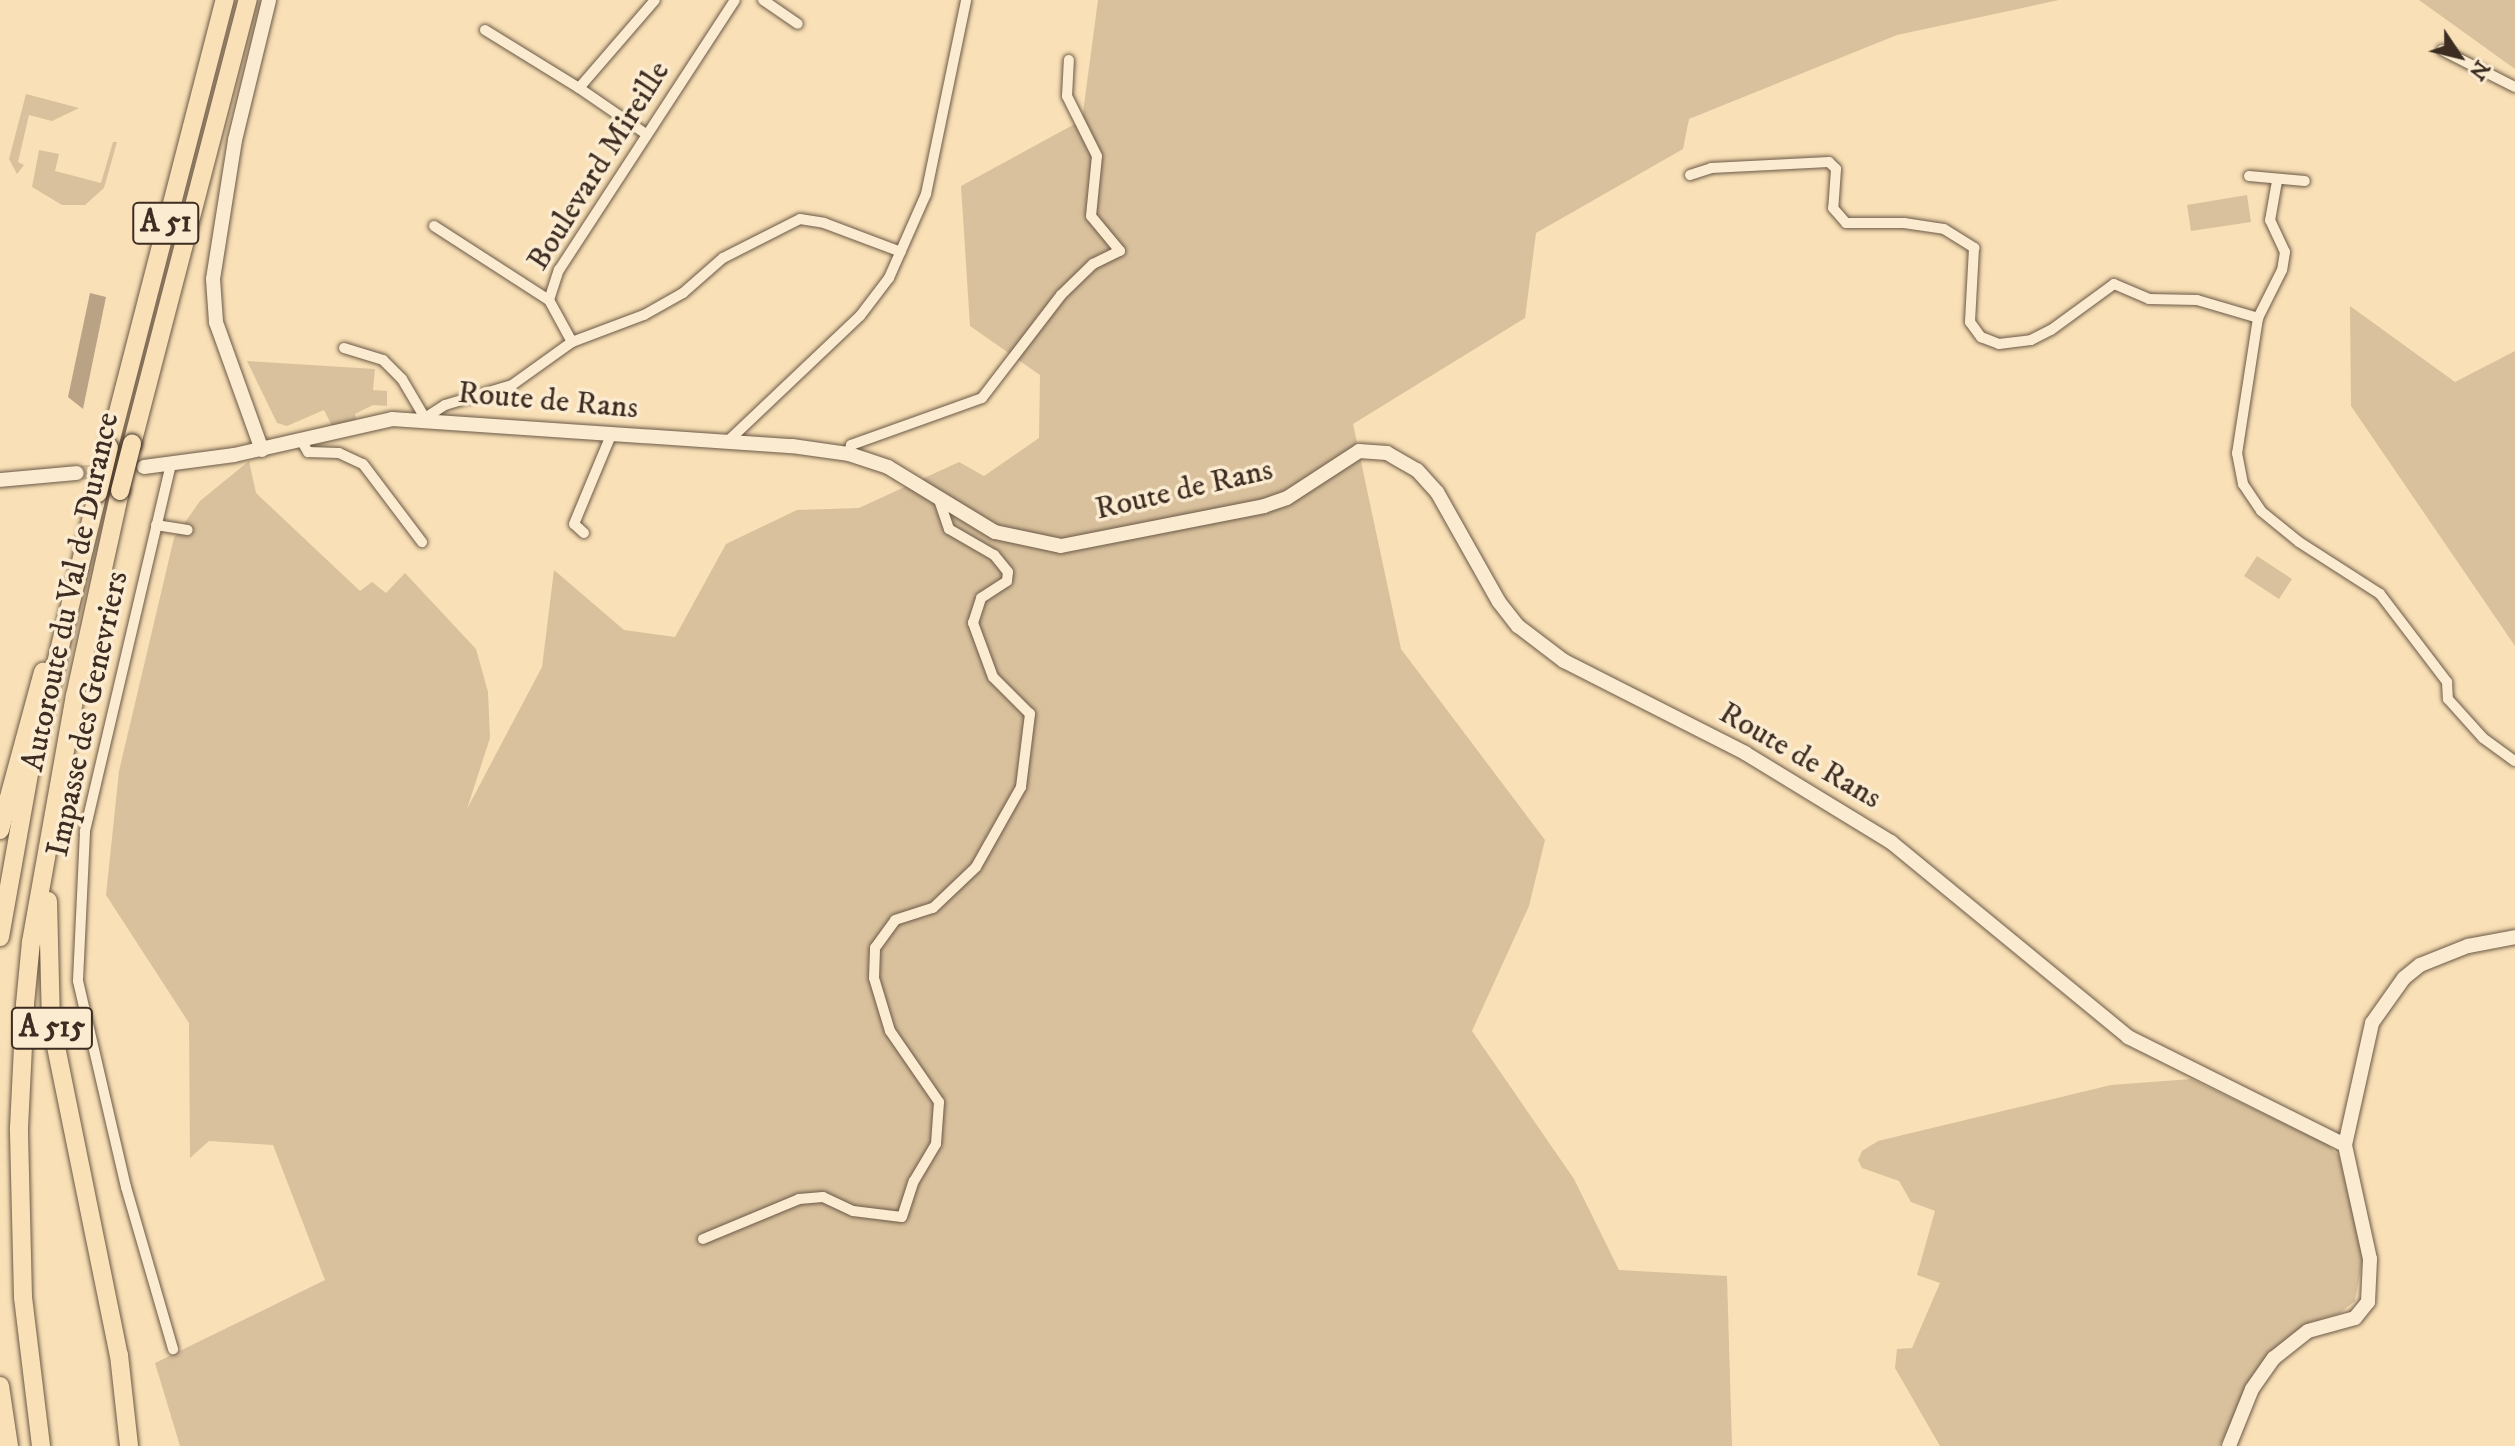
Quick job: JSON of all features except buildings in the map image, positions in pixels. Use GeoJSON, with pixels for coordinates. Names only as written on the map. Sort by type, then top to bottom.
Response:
{"type":"FeatureCollection","features":[{"type":"Feature","properties":{"kind":"highway","name":"Autoroute du Val de Durance"},"geometry":{"type":"LineString","coordinates":[[0,937],[30,769],[109,447],[225,0]]}},
{"type":"Feature","properties":{"kind":"highway","name":"Autoroute du Val de Durance"},"geometry":{"type":"LineString","coordinates":[[41,1446],[23,1297],[19,1128],[31,942],[75,696],[120,491],[248,0]]}},
{"type":"Feature","properties":{"kind":"highway"},"geometry":{"type":"LineString","coordinates":[[0,830],[98,493]]}},
{"type":"Feature","properties":{"kind":"highway","name":"A 515"},"geometry":{"type":"LineString","coordinates":[[75,696],[46,954],[61,1089],[119,1355],[129,1446]]}},
{"type":"Feature","properties":{"kind":"highway"},"geometry":{"type":"LineString","coordinates":[[0,1386],[9,1446]]}},
{"type":"Feature","properties":{"kind":"street"},"geometry":{"type":"LineString","coordinates":[[262,450],[216,322],[213,279],[235,140],[269,0]]}},
{"type":"Feature","properties":{"kind":"street"},"geometry":{"type":"LineString","coordinates":[[579,88],[655,0]]}},
{"type":"Feature","properties":{"kind":"street","name":"Boulevard Mireille"},"geometry":{"type":"LineString","coordinates":[[572,342],[549,300],[559,270],[735,0]]}},
{"type":"Feature","properties":{"kind":"street"},"geometry":{"type":"LineString","coordinates":[[763,0],[798,24]]}},
{"type":"Feature","properties":{"kind":"street"},"geometry":{"type":"LineString","coordinates":[[727,442],[877,297],[926,194],[966,0]]}},
{"type":"Feature","properties":{"kind":"street"},"geometry":{"type":"LineString","coordinates":[[485,30],[646,134]]}},
{"type":"Feature","properties":{"kind":"street"},"geometry":{"type":"LineString","coordinates":[[2442,50],[2515,87]]}},
{"type":"Feature","properties":{"kind":"street"},"geometry":{"type":"LineString","coordinates":[[849,454],[851,445],[982,398],[1061,295],[1093,264],[1120,251],[1091,216],[1097,156],[1067,96],[1069,60]]}},
{"type":"Feature","properties":{"kind":"street"},"geometry":{"type":"LineString","coordinates":[[1690,175],[1711,168],[1829,162],[1836,169],[1833,208],[1846,223],[1904,223],[1944,229],[1974,248],[1970,322],[1981,337],[1999,344],[2031,340],[2051,330],[2114,284],[2149,299],[2197,300],[2258,318]]}},
{"type":"Feature","properties":{"kind":"street"},"geometry":{"type":"LineString","coordinates":[[2249,176],[2277,181],[2305,181]]}},
{"type":"Feature","properties":{"kind":"street"},"geometry":{"type":"LineString","coordinates":[[2277,181],[2270,220],[2285,252],[2282,270],[2258,318],[2237,453],[2249,497],[2325,562],[2380,594],[2447,682],[2448,699],[2483,738],[2515,761]]}},
{"type":"Feature","properties":{"kind":"street"},"geometry":{"type":"LineString","coordinates":[[344,348],[383,360],[402,379],[425,418],[445,405],[512,385],[572,342],[644,315],[683,293],[723,258],[800,219],[824,223],[901,252]]}},
{"type":"Feature","properties":{"kind":"street"},"geometry":{"type":"LineString","coordinates":[[434,226],[549,300]]}},
{"type":"Feature","properties":{"kind":"street","name":"Route de Rans"},"geometry":{"type":"LineString","coordinates":[[144,467],[262,450],[375,422],[425,418],[727,442],[849,454],[888,467],[939,500],[1011,538],[1061,546],[1264,506],[1287,498],[1359,451],[1402,459],[1437,492],[1518,626],[1564,661],[1745,753],[1891,842],[2128,1037],[2345,1145]]}},
{"type":"Feature","properties":{"kind":"street"},"geometry":{"type":"LineString","coordinates":[[584,533],[574,524],[611,435]]}},
{"type":"Feature","properties":{"kind":"street"},"geometry":{"type":"LineString","coordinates":[[301,440],[308,452],[339,453],[363,464],[422,542]]}},
{"type":"Feature","properties":{"kind":"street","name":"Impasse des Genevriers"},"geometry":{"type":"LineString","coordinates":[[171,464],[85,832],[78,981],[130,1201],[173,1349]]}},
{"type":"Feature","properties":{"kind":"street"},"geometry":{"type":"LineString","coordinates":[[0,480],[77,473]]}},
{"type":"Feature","properties":{"kind":"street"},"geometry":{"type":"LineString","coordinates":[[703,1239],[799,1199],[823,1197],[853,1211],[902,1217],[914,1181],[936,1144],[939,1102],[890,1031],[874,978],[875,948],[895,920],[933,908],[976,867],[1021,787],[1030,714],[993,677],[973,623],[981,598],[1007,581],[1008,572],[994,555],[949,529],[939,500]]}},
{"type":"Feature","properties":{"kind":"street"},"geometry":{"type":"LineString","coordinates":[[156,525],[188,530]]}},
{"type":"Feature","properties":{"kind":"street"},"geometry":{"type":"LineString","coordinates":[[2229,1446],[2252,1389],[2274,1358],[2308,1331],[2358,1316],[2368,1302],[2371,1267],[2345,1145],[2372,1023],[2404,978],[2441,955],[2515,937]]}},
{"type":"Feature","properties":{"kind":"shaded area"},"geometry":{"type":"Polygon","coordinates":[[[1098,0],[2059,0],[1897,35],[1689,119],[1683,149],[1536,233],[1525,318],[1353,424],[1401,649],[1545,840],[1529,906],[1472,1031],[1574,1179],[1619,1270],[1727,1276],[1732,1446],[180,1446],[155,1363],[325,1280],[273,1145],[209,1141],[190,1158],[189,1023],[106,895],[119,771],[174,538],[200,501],[249,461],[256,493],[360,591],[372,582],[386,593],[405,573],[476,649],[488,692],[490,738],[467,809],[542,667],[554,570],[624,630],[675,637],[726,544],[797,510],[859,508],[959,462],[984,476],[1039,438],[1040,375],[970,326],[961,186],[1082,120],[1098,0]]]}},
{"type":"Feature","properties":{"kind":"shaded area"},"geometry":{"type":"Polygon","coordinates":[[[2419,0],[2515,0],[2515,69],[2419,0]]]}},
{"type":"Feature","properties":{"kind":"shaded area"},"geometry":{"type":"Polygon","coordinates":[[[26,94],[79,108],[52,121],[29,115],[18,162],[24,165],[17,174],[9,159],[26,94]]]}},
{"type":"Feature","properties":{"kind":"shaded area"},"geometry":{"type":"Polygon","coordinates":[[[113,142],[117,142],[104,188],[85,205],[62,205],[32,187],[39,150],[59,154],[55,171],[101,183],[113,142]]]}},
{"type":"Feature","properties":{"kind":"shaded area"},"geometry":{"type":"Polygon","coordinates":[[[2247,195],[2251,222],[2191,231],[2187,205],[2247,195]]]}},
{"type":"Feature","properties":{"kind":"shaded area"},"geometry":{"type":"Polygon","coordinates":[[[90,293],[106,297],[83,409],[68,397],[90,293]]]}},
{"type":"Feature","properties":{"kind":"shaded area"},"geometry":{"type":"Polygon","coordinates":[[[2350,306],[2455,382],[2515,351],[2515,646],[2351,406],[2350,306]]]}},
{"type":"Feature","properties":{"kind":"shaded area"},"geometry":{"type":"Polygon","coordinates":[[[247,361],[375,369],[373,390],[387,391],[387,406],[373,405],[355,414],[356,420],[332,426],[324,410],[287,426],[277,423],[247,361]]]}},
{"type":"Feature","properties":{"kind":"shaded area"},"geometry":{"type":"Polygon","coordinates":[[[2257,556],[2292,579],[2279,599],[2244,576],[2257,556]]]}},
{"type":"Feature","properties":{"kind":"shaded area"},"geometry":{"type":"Polygon","coordinates":[[[2191,1079],[2327,1144],[2339,1156],[2363,1258],[2355,1301],[2340,1313],[2309,1323],[2265,1359],[2219,1446],[1940,1446],[1895,1368],[1897,1349],[1912,1348],[1940,1283],[1917,1275],[1935,1211],[1911,1202],[1899,1181],[1862,1168],[1858,1160],[1862,1151],[1878,1141],[2111,1085],[2191,1079]]]}},
{"type":"Feature","properties":{"kind":"tunnel"},"geometry":{"type":"LineString","coordinates":[[77,473],[144,467]]}}]}
